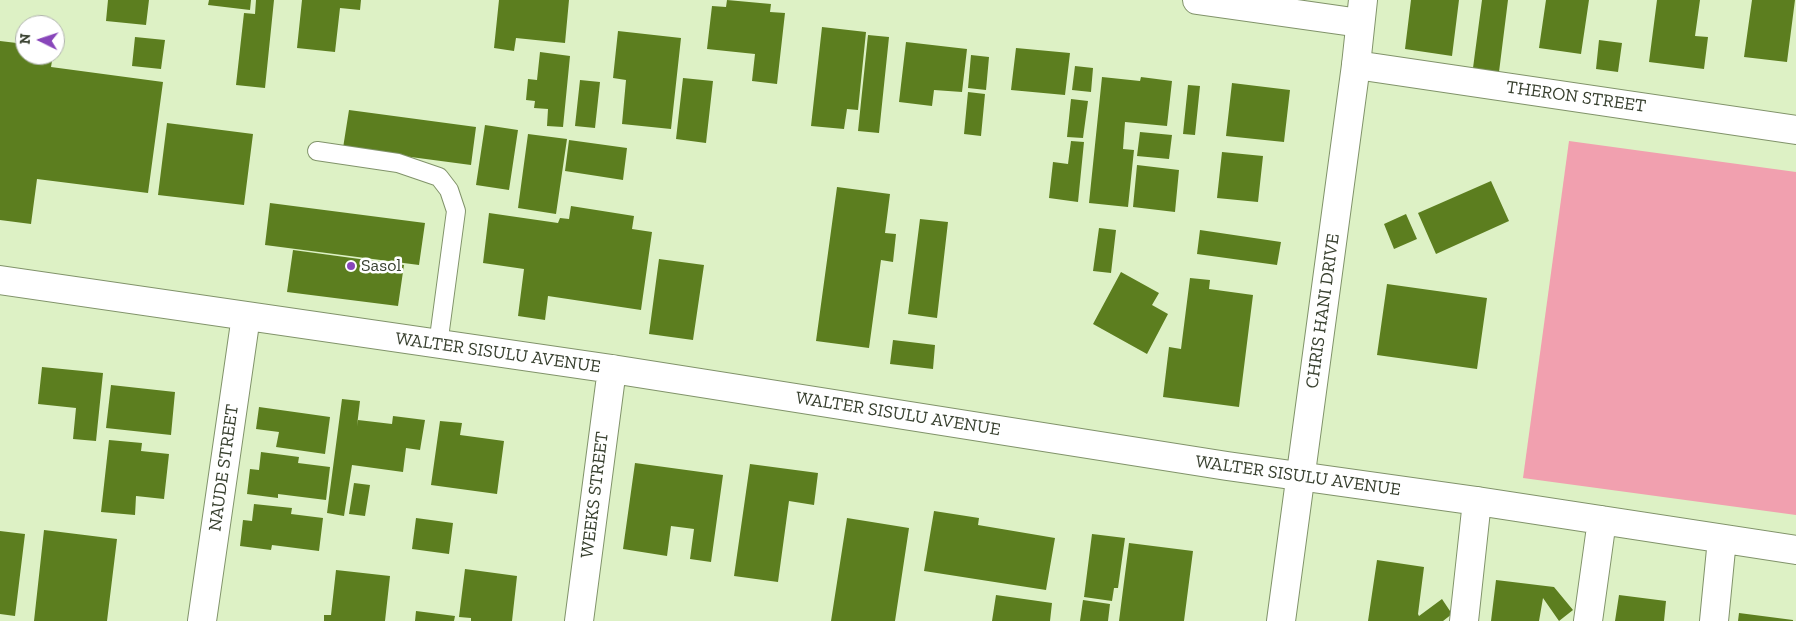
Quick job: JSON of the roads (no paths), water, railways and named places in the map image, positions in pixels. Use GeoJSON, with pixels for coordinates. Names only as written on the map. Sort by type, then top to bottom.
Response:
{"type":"FeatureCollection","features":[{"type":"Feature","properties":{"kind":"street"},"geometry":{"type":"LineString","coordinates":[[1197,0],[1361,12]]}},
{"type":"Feature","properties":{"kind":"street","name":"CHRIS HANI DRIVE"},"geometry":{"type":"LineString","coordinates":[[1281,621],[1356,65],[1361,12]]}},
{"type":"Feature","properties":{"kind":"street","name":"THERON STREET"},"geometry":{"type":"LineString","coordinates":[[1356,65],[1796,130]]}},
{"type":"Feature","properties":{"kind":"street","name":"WALTER SISULU AVENUE"},"geometry":{"type":"LineString","coordinates":[[0,280],[612,369],[1197,462],[1301,475],[1796,550]]}},
{"type":"Feature","properties":{"kind":"street","name":"NAUDE STREET"},"geometry":{"type":"LineString","coordinates":[[202,621],[246,316]]}},
{"type":"Feature","properties":{"kind":"street","name":"WEEKS STREET"},"geometry":{"type":"LineString","coordinates":[[579,621],[612,369]]}},
{"type":"Feature","properties":{"kind":"street"},"geometry":{"type":"LineString","coordinates":[[1464,621],[1477,501]]}},
{"type":"Feature","properties":{"kind":"street"},"geometry":{"type":"LineString","coordinates":[[1588,621],[1602,520]]}},
{"type":"Feature","properties":{"kind":"street"},"geometry":{"type":"LineString","coordinates":[[1714,621],[1722,539]]}},
{"type":"Feature","properties":{"kind":"lane"},"geometry":{"type":"LineString","coordinates":[[317,151],[398,162],[439,177],[449,190],[456,211],[438,345]]}},
{"type":"Feature","properties":{"kind":"place","name":"Sasol"},"geometry":{"type":"Point","coordinates":[351,266]}}]}
